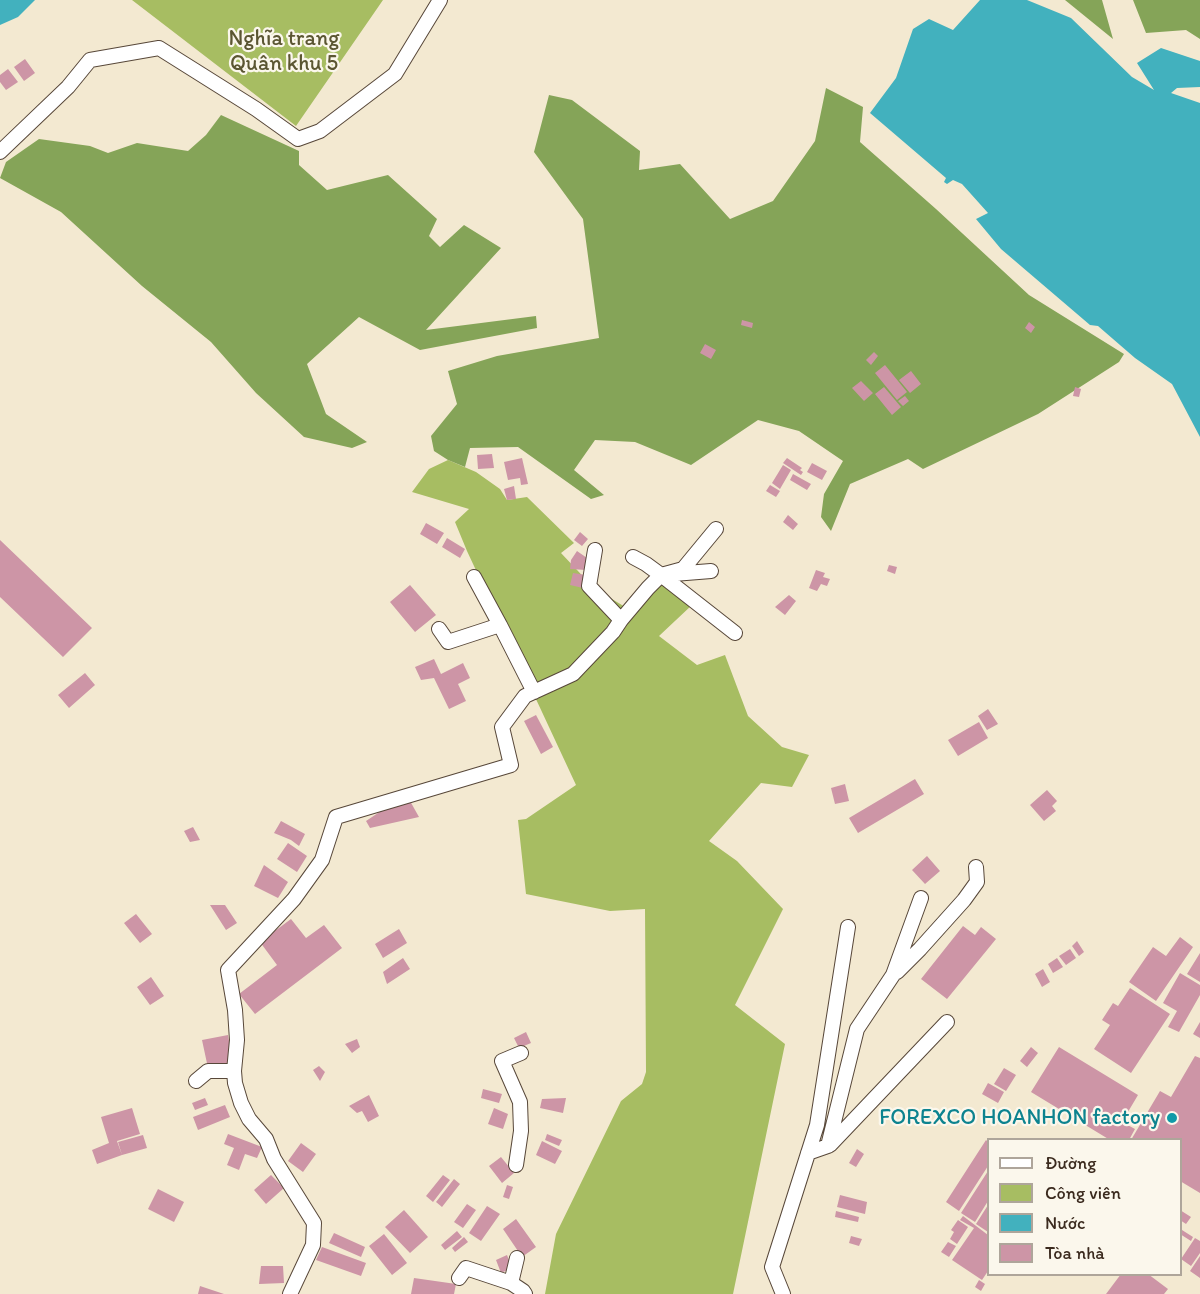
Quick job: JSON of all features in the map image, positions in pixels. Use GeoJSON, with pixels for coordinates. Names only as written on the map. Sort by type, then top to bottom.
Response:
{"type":"FeatureCollection","features":[{"type":"Feature","properties":{"kind":"street"},"geometry":{"type":"LineString","coordinates":[[0,152],[68,87],[90,60],[159,48],[256,109],[298,140],[320,131],[395,74],[440,0]]}},
{"type":"Feature","properties":{"kind":"street"},"geometry":{"type":"LineString","coordinates":[[290,1294],[313,1245],[314,1222],[274,1159],[266,1139],[249,1119],[241,1103],[235,1083],[237,1040],[235,1010],[228,970],[294,899],[311,876],[322,860],[336,817],[511,765],[502,727],[525,696],[573,674],[613,632],[660,575],[683,569],[716,530]]}},
{"type":"Feature","properties":{"kind":"street"},"geometry":{"type":"LineString","coordinates":[[595,550],[589,586],[621,620]]}},
{"type":"Feature","properties":{"kind":"street"},"geometry":{"type":"LineString","coordinates":[[633,557],[646,564],[735,633]]}},
{"type":"Feature","properties":{"kind":"street"},"geometry":{"type":"LineString","coordinates":[[660,575],[711,571]]}},
{"type":"Feature","properties":{"kind":"street"},"geometry":{"type":"LineString","coordinates":[[474,577],[534,692]]}},
{"type":"Feature","properties":{"kind":"street"},"geometry":{"type":"LineString","coordinates":[[439,629],[448,642],[500,625]]}},
{"type":"Feature","properties":{"kind":"street"},"geometry":{"type":"LineString","coordinates":[[828,1146],[857,1029],[893,975],[964,900],[977,882],[976,867]]}},
{"type":"Feature","properties":{"kind":"street"},"geometry":{"type":"LineString","coordinates":[[893,975],[921,898]]}},
{"type":"Feature","properties":{"kind":"street"},"geometry":{"type":"LineString","coordinates":[[783,1294],[772,1267],[817,1125],[848,927]]}},
{"type":"Feature","properties":{"kind":"street"},"geometry":{"type":"LineString","coordinates":[[808,1153],[828,1146],[947,1022]]}},
{"type":"Feature","properties":{"kind":"street"},"geometry":{"type":"LineString","coordinates":[[516,1165],[521,1131],[520,1102],[502,1061],[521,1053]]}},
{"type":"Feature","properties":{"kind":"street"},"geometry":{"type":"LineString","coordinates":[[196,1081],[207,1071],[234,1071]]}},
{"type":"Feature","properties":{"kind":"street"},"geometry":{"type":"LineString","coordinates":[[511,1283],[518,1258]]}},
{"type":"Feature","properties":{"kind":"street"},"geometry":{"type":"LineString","coordinates":[[459,1278],[466,1268],[511,1283],[525,1294]]}},
{"type":"Feature","properties":{"kind":"green space","name":"Nghĩa trang Quân khu 5"},"geometry":{"type":"Polygon","coordinates":[[[132,0],[383,0],[296,126],[132,0]]]}},
{"type":"Feature","properties":{"kind":"green space"},"geometry":{"type":"Polygon","coordinates":[[[1065,0],[1102,0],[1113,39],[1065,0]]]}},
{"type":"Feature","properties":{"kind":"green space"},"geometry":{"type":"Polygon","coordinates":[[[1133,0],[1200,0],[1200,39],[1186,30],[1146,33],[1133,0]]]}},
{"type":"Feature","properties":{"kind":"green space"},"geometry":{"type":"Polygon","coordinates":[[[826,88],[863,107],[860,142],[1029,295],[1124,354],[1119,362],[1038,414],[923,469],[908,459],[850,484],[831,531],[821,517],[824,494],[843,461],[799,431],[758,420],[691,465],[635,442],[595,440],[574,470],[604,495],[591,499],[518,447],[470,448],[465,467],[434,451],[431,436],[457,404],[448,371],[497,356],[599,338],[583,219],[534,152],[549,95],[572,100],[640,151],[639,170],[680,164],[730,219],[773,201],[815,141],[826,88]]]}},
{"type":"Feature","properties":{"kind":"green space"},"geometry":{"type":"Polygon","coordinates":[[[221,115],[299,151],[299,165],[327,190],[388,175],[437,219],[429,236],[440,247],[464,225],[501,248],[426,330],[536,316],[537,328],[420,350],[359,317],[307,364],[326,414],[367,442],[352,448],[304,437],[256,393],[211,342],[142,286],[61,212],[0,178],[6,162],[39,139],[90,146],[108,153],[137,143],[188,151],[206,135],[221,115]]]}},
{"type":"Feature","properties":{"kind":"green space"},"geometry":{"type":"Polygon","coordinates":[[[448,460],[476,472],[500,489],[507,500],[527,497],[574,543],[561,553],[594,588],[630,610],[662,575],[692,605],[659,636],[697,665],[725,655],[748,716],[782,747],[809,755],[792,787],[761,783],[709,841],[737,861],[783,909],[735,1005],[785,1044],[733,1294],[545,1294],[556,1234],[621,1101],[642,1084],[646,1072],[645,909],[610,911],[526,894],[518,820],[526,819],[576,785],[455,522],[469,509],[412,492],[429,469],[448,460]]]}},
{"type":"Feature","properties":{"kind":"water"},"geometry":{"type":"Polygon","coordinates":[[[0,0],[35,0],[18,17],[0,25],[0,0]]]}},
{"type":"Feature","properties":{"kind":"water"},"geometry":{"type":"Polygon","coordinates":[[[980,0],[1027,0],[1071,18],[1132,77],[1154,90],[1137,63],[1161,48],[1200,61],[1200,87],[1177,88],[1171,93],[1200,103],[1200,437],[1172,384],[1135,358],[1098,326],[1090,325],[1001,249],[976,219],[988,213],[962,184],[953,180],[947,184],[944,182],[946,178],[870,113],[896,78],[913,29],[929,19],[953,30],[980,0]]]}},
{"type":"Feature","properties":{"kind":"building"},"geometry":{"type":"Polygon","coordinates":[[[25,59],[35,73],[24,81],[14,67],[25,59]]]}},
{"type":"Feature","properties":{"kind":"building"},"geometry":{"type":"Polygon","coordinates":[[[8,69],[18,82],[6,90],[0,82],[0,75],[8,69]]]}},
{"type":"Feature","properties":{"kind":"building"},"geometry":{"type":"Polygon","coordinates":[[[742,320],[753,323],[752,328],[741,325],[742,320]]]}},
{"type":"Feature","properties":{"kind":"building"},"geometry":{"type":"Polygon","coordinates":[[[1029,322],[1035,327],[1031,333],[1025,328],[1029,322]]]}},
{"type":"Feature","properties":{"kind":"building"},"geometry":{"type":"Polygon","coordinates":[[[705,344],[716,350],[711,359],[700,353],[705,344]]]}},
{"type":"Feature","properties":{"kind":"building"},"geometry":{"type":"Polygon","coordinates":[[[874,352],[878,356],[871,365],[866,360],[874,352]]]}},
{"type":"Feature","properties":{"kind":"building"},"geometry":{"type":"Polygon","coordinates":[[[885,365],[907,392],[897,400],[875,373],[885,365]]]}},
{"type":"Feature","properties":{"kind":"building"},"geometry":{"type":"Polygon","coordinates":[[[911,371],[921,384],[910,393],[899,380],[911,371]]]}},
{"type":"Feature","properties":{"kind":"building"},"geometry":{"type":"Polygon","coordinates":[[[861,381],[873,393],[864,401],[852,388],[861,381]]]}},
{"type":"Feature","properties":{"kind":"building"},"geometry":{"type":"Polygon","coordinates":[[[884,387],[901,407],[892,415],[875,394],[884,387]]]}},
{"type":"Feature","properties":{"kind":"building"},"geometry":{"type":"Polygon","coordinates":[[[1075,387],[1081,389],[1079,397],[1073,396],[1075,387]]]}},
{"type":"Feature","properties":{"kind":"building"},"geometry":{"type":"Polygon","coordinates":[[[905,396],[909,401],[903,406],[898,401],[905,396]]]}},
{"type":"Feature","properties":{"kind":"building"},"geometry":{"type":"Polygon","coordinates":[[[492,454],[494,468],[478,469],[477,455],[492,454]]]}},
{"type":"Feature","properties":{"kind":"building"},"geometry":{"type":"Polygon","coordinates":[[[522,458],[528,484],[521,485],[520,478],[508,480],[504,462],[522,458]]]}},
{"type":"Feature","properties":{"kind":"building"},"geometry":{"type":"Polygon","coordinates":[[[787,458],[802,468],[801,475],[783,463],[787,458]]]}},
{"type":"Feature","properties":{"kind":"building"},"geometry":{"type":"Polygon","coordinates":[[[812,463],[827,471],[822,480],[807,472],[812,463]]]}},
{"type":"Feature","properties":{"kind":"building"},"geometry":{"type":"Polygon","coordinates":[[[783,465],[791,470],[780,489],[772,483],[783,465]]]}},
{"type":"Feature","properties":{"kind":"building"},"geometry":{"type":"Polygon","coordinates":[[[793,474],[811,484],[807,490],[790,480],[793,474]]]}},
{"type":"Feature","properties":{"kind":"building"},"geometry":{"type":"Polygon","coordinates":[[[770,485],[780,491],[776,497],[766,491],[770,485]]]}},
{"type":"Feature","properties":{"kind":"building"},"geometry":{"type":"Polygon","coordinates":[[[514,486],[516,499],[507,500],[504,489],[514,486]]]}},
{"type":"Feature","properties":{"kind":"building"},"geometry":{"type":"Polygon","coordinates":[[[788,515],[798,524],[793,530],[783,522],[788,515]]]}},
{"type":"Feature","properties":{"kind":"building"},"geometry":{"type":"Polygon","coordinates":[[[426,523],[444,533],[437,544],[420,534],[426,523]]]}},
{"type":"Feature","properties":{"kind":"building"},"geometry":{"type":"Polygon","coordinates":[[[580,532],[588,539],[582,546],[574,540],[580,532]]]}},
{"type":"Feature","properties":{"kind":"building"},"geometry":{"type":"Polygon","coordinates":[[[447,538],[465,549],[460,558],[442,547],[447,538]]]}},
{"type":"Feature","properties":{"kind":"building"},"geometry":{"type":"Polygon","coordinates":[[[0,540],[92,628],[63,657],[0,597],[0,540]]]}},
{"type":"Feature","properties":{"kind":"building"},"geometry":{"type":"Polygon","coordinates":[[[577,551],[587,558],[586,570],[570,569],[571,560],[577,551]]]}},
{"type":"Feature","properties":{"kind":"building"},"geometry":{"type":"Polygon","coordinates":[[[889,565],[897,567],[895,574],[887,571],[889,565]]]}},
{"type":"Feature","properties":{"kind":"building"},"geometry":{"type":"Polygon","coordinates":[[[816,570],[825,573],[823,577],[830,579],[827,586],[821,584],[817,591],[809,588],[816,570]]]}},
{"type":"Feature","properties":{"kind":"building"},"geometry":{"type":"Polygon","coordinates":[[[573,573],[586,575],[583,588],[570,585],[573,573]]]}},
{"type":"Feature","properties":{"kind":"building"},"geometry":{"type":"Polygon","coordinates":[[[410,585],[436,615],[415,632],[390,602],[410,585]]]}},
{"type":"Feature","properties":{"kind":"building"},"geometry":{"type":"Polygon","coordinates":[[[789,595],[796,601],[785,615],[775,607],[789,595]]]}},
{"type":"Feature","properties":{"kind":"building"},"geometry":{"type":"Polygon","coordinates":[[[434,659],[441,674],[463,663],[470,678],[458,684],[466,701],[449,709],[434,678],[421,680],[415,667],[434,659]]]}},
{"type":"Feature","properties":{"kind":"building"},"geometry":{"type":"Polygon","coordinates":[[[85,673],[95,685],[69,708],[58,695],[85,673]]]}},
{"type":"Feature","properties":{"kind":"building"},"geometry":{"type":"Polygon","coordinates":[[[988,709],[998,724],[987,730],[978,716],[988,709]]]}},
{"type":"Feature","properties":{"kind":"building"},"geometry":{"type":"Polygon","coordinates":[[[536,715],[553,747],[541,754],[524,721],[536,715]]]}},
{"type":"Feature","properties":{"kind":"building"},"geometry":{"type":"Polygon","coordinates":[[[979,722],[988,738],[958,756],[948,740],[979,722]]]}},
{"type":"Feature","properties":{"kind":"building"},"geometry":{"type":"Polygon","coordinates":[[[915,779],[924,794],[858,833],[849,818],[915,779]]]}},
{"type":"Feature","properties":{"kind":"building"},"geometry":{"type":"Polygon","coordinates":[[[845,784],[849,801],[835,804],[831,788],[845,784]]]}},
{"type":"Feature","properties":{"kind":"building"},"geometry":{"type":"Polygon","coordinates":[[[1047,790],[1057,801],[1052,806],[1056,811],[1044,821],[1030,805],[1047,790]]]}},
{"type":"Feature","properties":{"kind":"building"},"geometry":{"type":"Polygon","coordinates":[[[410,801],[419,817],[370,828],[366,821],[387,807],[410,801]]]}},
{"type":"Feature","properties":{"kind":"building"},"geometry":{"type":"Polygon","coordinates":[[[281,821],[305,834],[299,846],[274,833],[281,821]]]}},
{"type":"Feature","properties":{"kind":"building"},"geometry":{"type":"Polygon","coordinates":[[[193,827],[200,840],[190,842],[184,831],[193,827]]]}},
{"type":"Feature","properties":{"kind":"building"},"geometry":{"type":"Polygon","coordinates":[[[288,843],[307,856],[297,872],[277,859],[288,843]]]}},
{"type":"Feature","properties":{"kind":"building"},"geometry":{"type":"Polygon","coordinates":[[[927,856],[940,871],[925,884],[912,870],[927,856]]]}},
{"type":"Feature","properties":{"kind":"building"},"geometry":{"type":"Polygon","coordinates":[[[264,865],[288,882],[278,898],[254,886],[264,865]]]}},
{"type":"Feature","properties":{"kind":"building"},"geometry":{"type":"Polygon","coordinates":[[[210,905],[225,905],[237,923],[226,930],[210,905]]]}},
{"type":"Feature","properties":{"kind":"building"},"geometry":{"type":"Polygon","coordinates":[[[136,914],[152,934],[140,943],[124,923],[136,914]]]}},
{"type":"Feature","properties":{"kind":"building"},"geometry":{"type":"Polygon","coordinates":[[[291,919],[306,938],[324,925],[342,948],[255,1014],[239,994],[277,965],[260,942],[291,919]]]}},
{"type":"Feature","properties":{"kind":"building"},"geometry":{"type":"Polygon","coordinates":[[[963,926],[975,935],[981,927],[996,939],[947,999],[921,979],[963,926]]]}},
{"type":"Feature","properties":{"kind":"building"},"geometry":{"type":"Polygon","coordinates":[[[399,929],[407,943],[383,958],[375,944],[399,929]]]}},
{"type":"Feature","properties":{"kind":"building"},"geometry":{"type":"Polygon","coordinates":[[[1180,937],[1193,947],[1156,1001],[1129,982],[1153,947],[1166,956],[1180,937]]]}},
{"type":"Feature","properties":{"kind":"building"},"geometry":{"type":"Polygon","coordinates":[[[1077,941],[1084,952],[1079,956],[1072,946],[1077,941]]]}},
{"type":"Feature","properties":{"kind":"building"},"geometry":{"type":"Polygon","coordinates":[[[1070,949],[1076,958],[1066,965],[1059,956],[1070,949]]]}},
{"type":"Feature","properties":{"kind":"building"},"geometry":{"type":"Polygon","coordinates":[[[1200,953],[1200,982],[1187,974],[1200,953]]]}},
{"type":"Feature","properties":{"kind":"building"},"geometry":{"type":"Polygon","coordinates":[[[403,958],[410,969],[387,984],[383,972],[403,958]]]}},
{"type":"Feature","properties":{"kind":"building"},"geometry":{"type":"Polygon","coordinates":[[[1057,958],[1063,967],[1053,973],[1048,964],[1057,958]]]}},
{"type":"Feature","properties":{"kind":"building"},"geometry":{"type":"Polygon","coordinates":[[[1043,969],[1050,982],[1042,987],[1035,974],[1043,969]]]}},
{"type":"Feature","properties":{"kind":"building"},"geometry":{"type":"Polygon","coordinates":[[[1180,973],[1200,985],[1200,995],[1179,1032],[1168,1027],[1177,1011],[1163,1003],[1180,973]]]}},
{"type":"Feature","properties":{"kind":"building"},"geometry":{"type":"Polygon","coordinates":[[[151,977],[164,996],[150,1005],[137,987],[151,977]]]}},
{"type":"Feature","properties":{"kind":"building"},"geometry":{"type":"Polygon","coordinates":[[[1130,988],[1170,1014],[1131,1073],[1094,1049],[1110,1025],[1102,1020],[1113,1003],[1118,1006],[1130,988]]]}},
{"type":"Feature","properties":{"kind":"building"},"geometry":{"type":"Polygon","coordinates":[[[1200,1022],[1200,1038],[1193,1034],[1200,1022]]]}},
{"type":"Feature","properties":{"kind":"building"},"geometry":{"type":"Polygon","coordinates":[[[526,1032],[531,1043],[519,1048],[514,1038],[526,1032]]]}},
{"type":"Feature","properties":{"kind":"building"},"geometry":{"type":"Polygon","coordinates":[[[228,1035],[233,1064],[208,1068],[202,1040],[228,1035]]]}},
{"type":"Feature","properties":{"kind":"building"},"geometry":{"type":"Polygon","coordinates":[[[357,1039],[360,1047],[352,1053],[345,1044],[357,1039]]]}},
{"type":"Feature","properties":{"kind":"building"},"geometry":{"type":"Polygon","coordinates":[[[1031,1047],[1038,1053],[1027,1067],[1020,1061],[1031,1047]]]}},
{"type":"Feature","properties":{"kind":"building"},"geometry":{"type":"Polygon","coordinates":[[[1059,1047],[1138,1095],[1122,1122],[1135,1129],[1130,1138],[1107,1138],[1031,1092],[1059,1047]]]}},
{"type":"Feature","properties":{"kind":"building","name":"FOREXCO HOANHON factory"},"geometry":{"type":"Polygon","coordinates":[[[1195,1056],[1200,1058],[1200,1193],[1182,1182],[1182,1138],[1132,1138],[1160,1091],[1171,1097],[1195,1056]]]}},
{"type":"Feature","properties":{"kind":"building"},"geometry":{"type":"Polygon","coordinates":[[[319,1066],[325,1072],[320,1081],[313,1070],[319,1066]]]}},
{"type":"Feature","properties":{"kind":"building"},"geometry":{"type":"Polygon","coordinates":[[[1004,1068],[1016,1075],[1006,1091],[994,1084],[1004,1068]]]}},
{"type":"Feature","properties":{"kind":"building"},"geometry":{"type":"Polygon","coordinates":[[[988,1083],[1004,1092],[998,1103],[982,1094],[988,1083]]]}},
{"type":"Feature","properties":{"kind":"building"},"geometry":{"type":"Polygon","coordinates":[[[483,1089],[502,1094],[499,1103],[481,1098],[483,1089]]]}},
{"type":"Feature","properties":{"kind":"building"},"geometry":{"type":"Polygon","coordinates":[[[369,1095],[379,1116],[368,1122],[362,1111],[357,1113],[349,1106],[369,1095]]]}},
{"type":"Feature","properties":{"kind":"building"},"geometry":{"type":"Polygon","coordinates":[[[205,1098],[208,1105],[195,1110],[192,1103],[205,1098]]]}},
{"type":"Feature","properties":{"kind":"building"},"geometry":{"type":"Polygon","coordinates":[[[566,1098],[563,1113],[540,1108],[542,1099],[566,1098]]]}},
{"type":"Feature","properties":{"kind":"building"},"geometry":{"type":"Polygon","coordinates":[[[225,1105],[230,1117],[198,1130],[193,1117],[225,1105]]]}},
{"type":"Feature","properties":{"kind":"building"},"geometry":{"type":"Polygon","coordinates":[[[132,1108],[140,1134],[117,1141],[122,1155],[97,1164],[92,1150],[109,1143],[101,1117],[132,1108]]]}},
{"type":"Feature","properties":{"kind":"building"},"geometry":{"type":"Polygon","coordinates":[[[494,1108],[508,1114],[503,1129],[488,1124],[494,1108]]]}},
{"type":"Feature","properties":{"kind":"building"},"geometry":{"type":"Polygon","coordinates":[[[228,1134],[262,1147],[257,1158],[245,1154],[239,1170],[227,1165],[234,1148],[224,1144],[228,1134]]]}},
{"type":"Feature","properties":{"kind":"building"},"geometry":{"type":"Polygon","coordinates":[[[547,1134],[562,1140],[559,1146],[545,1140],[547,1134]]]}},
{"type":"Feature","properties":{"kind":"building"},"geometry":{"type":"Polygon","coordinates":[[[143,1135],[147,1148],[122,1155],[118,1142],[143,1135]]]}},
{"type":"Feature","properties":{"kind":"building"},"geometry":{"type":"Polygon","coordinates":[[[986,1140],[987,1168],[959,1211],[946,1202],[986,1140]]]}},
{"type":"Feature","properties":{"kind":"building"},"geometry":{"type":"Polygon","coordinates":[[[542,1141],[562,1151],[555,1164],[536,1155],[542,1141]]]}},
{"type":"Feature","properties":{"kind":"building"},"geometry":{"type":"Polygon","coordinates":[[[301,1143],[316,1154],[303,1172],[288,1161],[301,1143]]]}},
{"type":"Feature","properties":{"kind":"building"},"geometry":{"type":"Polygon","coordinates":[[[857,1149],[864,1154],[856,1167],[849,1163],[857,1149]]]}},
{"type":"Feature","properties":{"kind":"building"},"geometry":{"type":"Polygon","coordinates":[[[501,1157],[514,1173],[502,1183],[489,1166],[501,1157]]]}},
{"type":"Feature","properties":{"kind":"building"},"geometry":{"type":"Polygon","coordinates":[[[987,1173],[987,1203],[975,1222],[961,1213],[987,1173]]]}},
{"type":"Feature","properties":{"kind":"building"},"geometry":{"type":"Polygon","coordinates":[[[271,1175],[284,1188],[266,1204],[254,1190],[271,1175]]]}},
{"type":"Feature","properties":{"kind":"building"},"geometry":{"type":"Polygon","coordinates":[[[443,1175],[450,1180],[433,1202],[426,1196],[443,1175]]]}},
{"type":"Feature","properties":{"kind":"building"},"geometry":{"type":"Polygon","coordinates":[[[454,1179],[460,1184],[442,1207],[436,1202],[454,1179]]]}},
{"type":"Feature","properties":{"kind":"building"},"geometry":{"type":"Polygon","coordinates":[[[507,1185],[513,1187],[509,1199],[503,1197],[507,1185]]]}},
{"type":"Feature","properties":{"kind":"building"},"geometry":{"type":"Polygon","coordinates":[[[158,1189],[184,1202],[174,1222],[148,1209],[158,1189]]]}},
{"type":"Feature","properties":{"kind":"building"},"geometry":{"type":"Polygon","coordinates":[[[840,1195],[867,1202],[865,1214],[837,1207],[840,1195]]]}},
{"type":"Feature","properties":{"kind":"building"},"geometry":{"type":"Polygon","coordinates":[[[467,1204],[476,1210],[463,1228],[454,1222],[467,1204]]]}},
{"type":"Feature","properties":{"kind":"building"},"geometry":{"type":"Polygon","coordinates":[[[487,1206],[500,1214],[481,1241],[469,1233],[487,1206]]]}},
{"type":"Feature","properties":{"kind":"building"},"geometry":{"type":"Polygon","coordinates":[[[987,1207],[987,1231],[976,1224],[987,1207]]]}},
{"type":"Feature","properties":{"kind":"building"},"geometry":{"type":"Polygon","coordinates":[[[404,1210],[428,1237],[410,1253],[385,1227],[404,1210]]]}},
{"type":"Feature","properties":{"kind":"building"},"geometry":{"type":"Polygon","coordinates":[[[836,1211],[859,1217],[858,1222],[835,1217],[836,1211]]]}},
{"type":"Feature","properties":{"kind":"building"},"geometry":{"type":"Polygon","coordinates":[[[1182,1211],[1191,1217],[1186,1224],[1182,1221],[1182,1211]]]}},
{"type":"Feature","properties":{"kind":"building"},"geometry":{"type":"Polygon","coordinates":[[[963,1216],[987,1234],[987,1272],[982,1280],[952,1260],[974,1228],[960,1220],[963,1216]]]}},
{"type":"Feature","properties":{"kind":"building"},"geometry":{"type":"Polygon","coordinates":[[[516,1219],[536,1247],[522,1257],[503,1229],[516,1219]]]}},
{"type":"Feature","properties":{"kind":"building"},"geometry":{"type":"Polygon","coordinates":[[[958,1220],[968,1227],[957,1244],[950,1239],[954,1232],[951,1230],[958,1220]]]}},
{"type":"Feature","properties":{"kind":"building"},"geometry":{"type":"Polygon","coordinates":[[[1182,1230],[1193,1237],[1191,1241],[1182,1235],[1182,1230]]]}},
{"type":"Feature","properties":{"kind":"building"},"geometry":{"type":"Polygon","coordinates":[[[457,1231],[462,1237],[445,1250],[441,1245],[457,1231]]]}},
{"type":"Feature","properties":{"kind":"building"},"geometry":{"type":"Polygon","coordinates":[[[334,1233],[365,1247],[361,1257],[329,1243],[334,1233]]]}},
{"type":"Feature","properties":{"kind":"building"},"geometry":{"type":"Polygon","coordinates":[[[384,1234],[407,1263],[392,1275],[369,1246],[384,1234]]]}},
{"type":"Feature","properties":{"kind":"building"},"geometry":{"type":"Polygon","coordinates":[[[851,1236],[862,1239],[859,1246],[849,1243],[851,1236]]]}},
{"type":"Feature","properties":{"kind":"building"},"geometry":{"type":"Polygon","coordinates":[[[464,1237],[468,1242],[455,1252],[452,1248],[464,1237]]]}},
{"type":"Feature","properties":{"kind":"building"},"geometry":{"type":"Polygon","coordinates":[[[1195,1238],[1200,1241],[1200,1253],[1191,1266],[1182,1258],[1195,1238]]]}},
{"type":"Feature","properties":{"kind":"building"},"geometry":{"type":"Polygon","coordinates":[[[948,1242],[956,1246],[949,1257],[941,1252],[948,1242]]]}},
{"type":"Feature","properties":{"kind":"building"},"geometry":{"type":"Polygon","coordinates":[[[322,1247],[366,1263],[361,1276],[316,1260],[322,1247]]]}},
{"type":"Feature","properties":{"kind":"building"},"geometry":{"type":"Polygon","coordinates":[[[507,1255],[512,1268],[501,1273],[496,1260],[507,1255]]]}},
{"type":"Feature","properties":{"kind":"building"},"geometry":{"type":"Polygon","coordinates":[[[1200,1256],[1200,1278],[1190,1271],[1200,1256]]]}},
{"type":"Feature","properties":{"kind":"building"},"geometry":{"type":"Polygon","coordinates":[[[261,1266],[283,1266],[284,1283],[259,1284],[261,1266]]]}},
{"type":"Feature","properties":{"kind":"building"},"geometry":{"type":"Polygon","coordinates":[[[1120,1276],[1151,1276],[1168,1289],[1164,1294],[1106,1294],[1120,1276]]]}},
{"type":"Feature","properties":{"kind":"building"},"geometry":{"type":"Polygon","coordinates":[[[414,1278],[456,1284],[454,1294],[411,1294],[414,1278]]]}},
{"type":"Feature","properties":{"kind":"building"},"geometry":{"type":"Polygon","coordinates":[[[979,1280],[985,1284],[981,1291],[975,1287],[979,1280]]]}},
{"type":"Feature","properties":{"kind":"building"},"geometry":{"type":"Polygon","coordinates":[[[200,1286],[224,1294],[198,1294],[200,1286]]]}},
{"type":"Feature","properties":{"kind":"place","name":"FOREXCO HOANHON factory"},"geometry":{"type":"Point","coordinates":[1172,1118]}}]}
